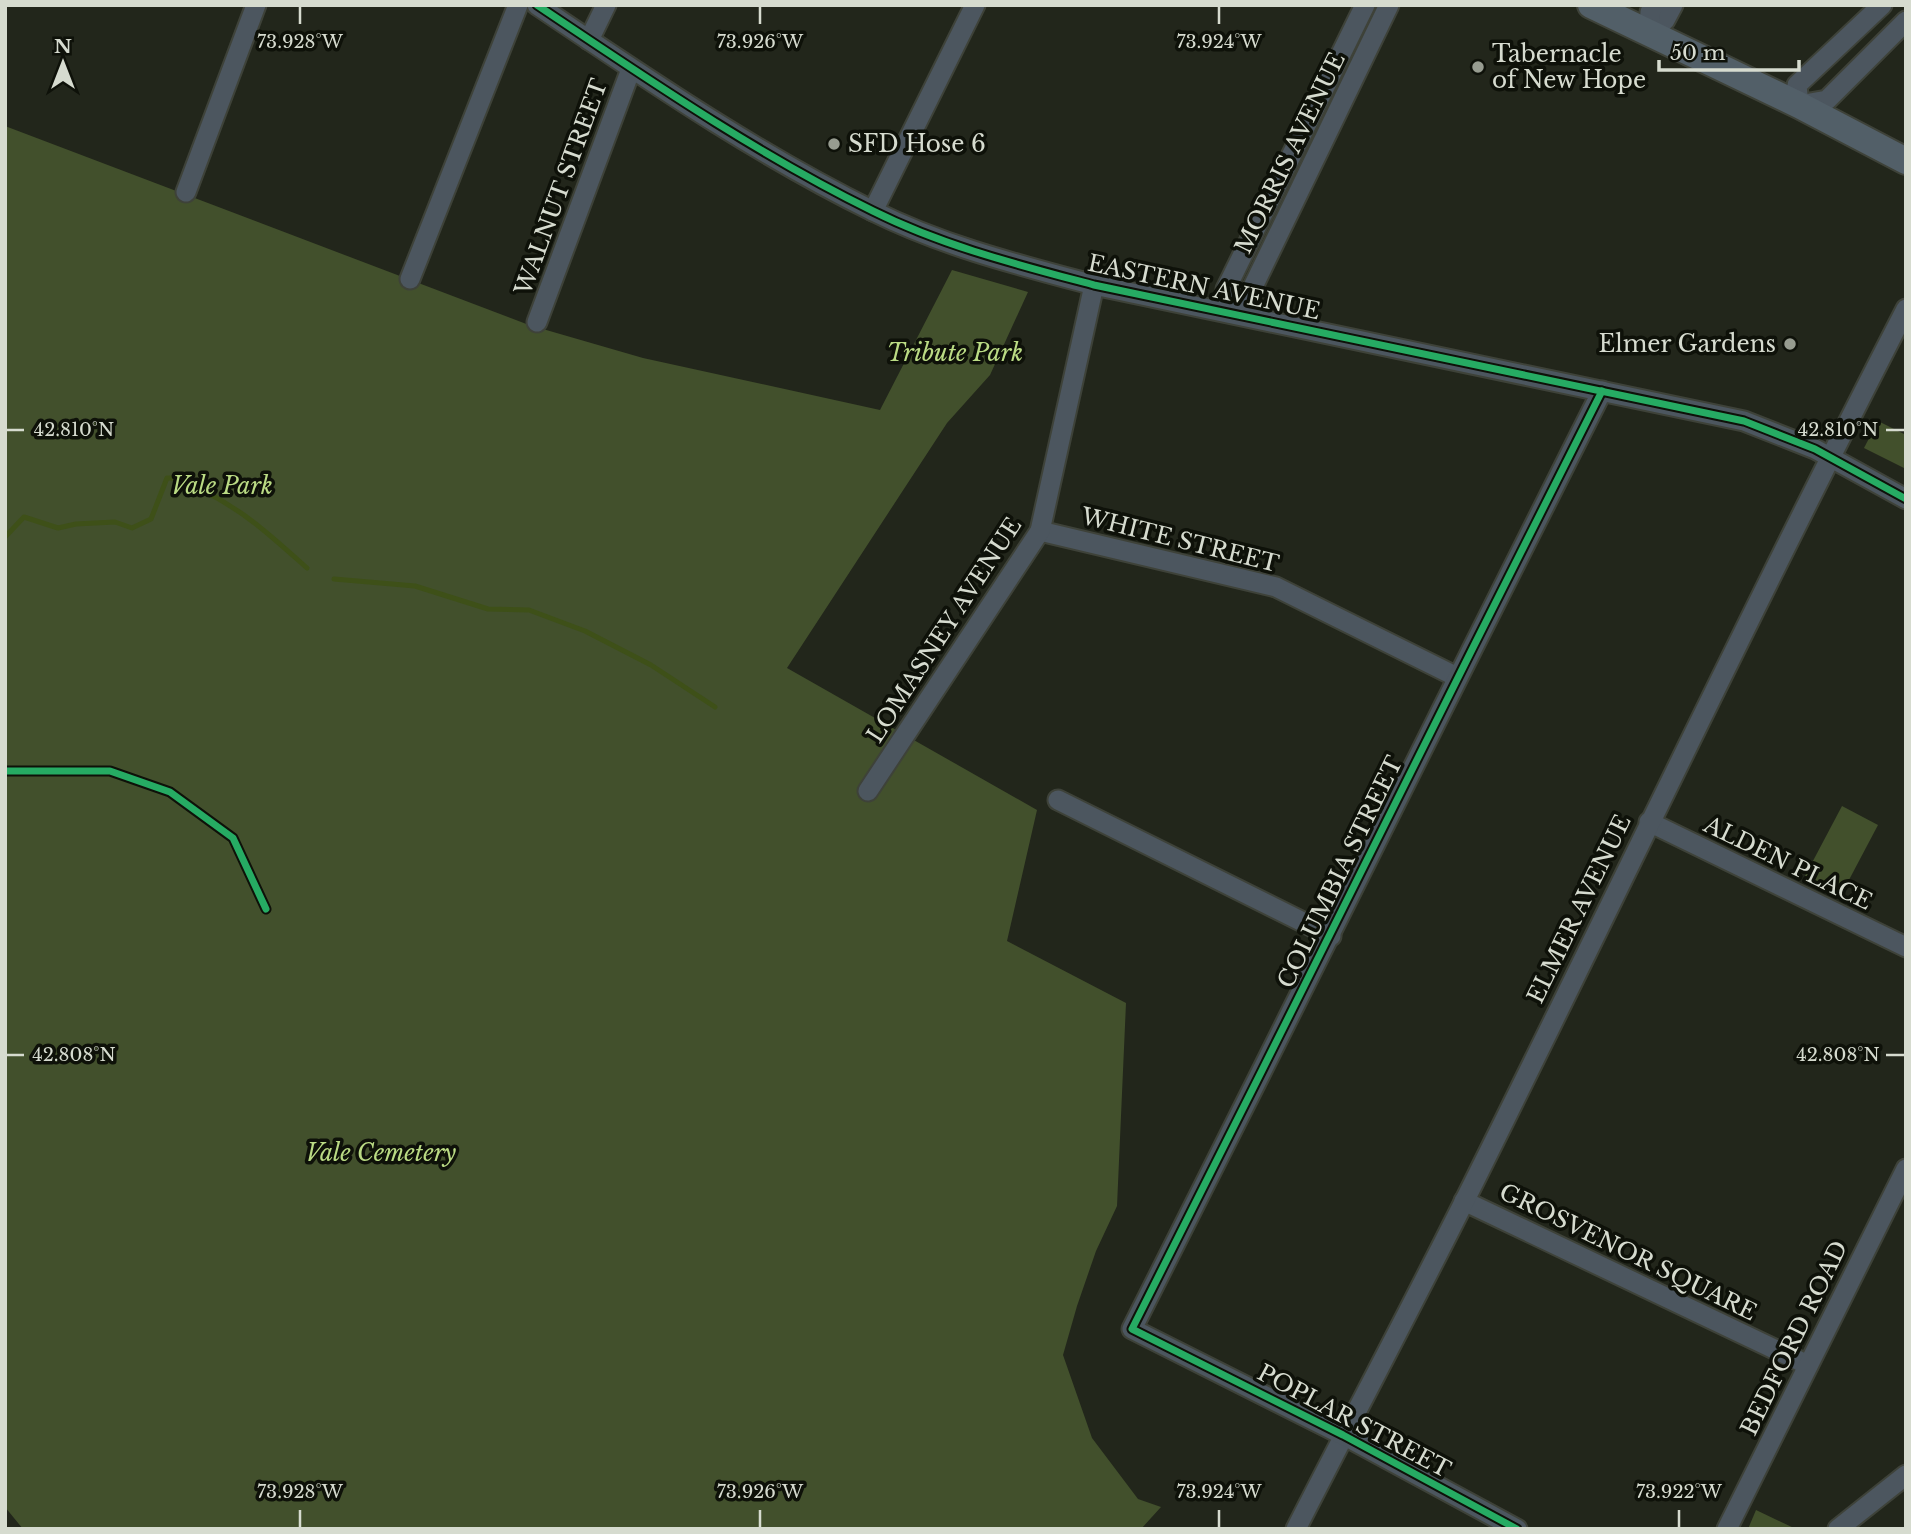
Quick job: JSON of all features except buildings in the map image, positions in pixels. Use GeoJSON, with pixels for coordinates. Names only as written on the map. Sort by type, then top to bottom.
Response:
{"type":"FeatureCollection","features":[{"type":"Feature","properties":{"kind":"main road"},"geometry":{"type":"LineString","coordinates":[[1591,5],[1799,105],[1906,161]]}},
{"type":"Feature","properties":{"kind":"street"},"geometry":{"type":"LineString","coordinates":[[186,192],[257,5]]}},
{"type":"Feature","properties":{"kind":"street"},"geometry":{"type":"LineString","coordinates":[[410,279],[518,5]]}},
{"type":"Feature","properties":{"kind":"street","name":"EASTERN AVENUE"},"geometry":{"type":"LineString","coordinates":[[537,5],[631,69],[753,145],[873,211],[992,258],[1094,285],[1744,421],[1815,449],[1906,499]]}},
{"type":"Feature","properties":{"kind":"street"},"geometry":{"type":"LineString","coordinates":[[589,40],[606,5]]}},
{"type":"Feature","properties":{"kind":"street"},"geometry":{"type":"LineString","coordinates":[[873,211],[975,5]]}},
{"type":"Feature","properties":{"kind":"street","name":"MORRIS AVENUE"},"geometry":{"type":"LineString","coordinates":[[1228,312],[1226,289],[1365,5]]}},
{"type":"Feature","properties":{"kind":"street","name":"MORRIS AVENUE"},"geometry":{"type":"LineString","coordinates":[[1228,312],[1249,295],[1389,5]]}},
{"type":"Feature","properties":{"kind":"street"},"geometry":{"type":"LineString","coordinates":[[1649,34],[1650,12],[1654,5]]}},
{"type":"Feature","properties":{"kind":"street"},"geometry":{"type":"LineString","coordinates":[[1649,34],[1665,20],[1673,5]]}},
{"type":"Feature","properties":{"kind":"street"},"geometry":{"type":"LineString","coordinates":[[1882,5],[1797,85],[1799,105],[1826,100],[1906,21]]}},
{"type":"Feature","properties":{"kind":"street","name":"WALNUT STREET"},"geometry":{"type":"LineString","coordinates":[[537,322],[631,69]]}},
{"type":"Feature","properties":{"kind":"street","name":"LOMASNEY AVENUE"},"geometry":{"type":"LineString","coordinates":[[868,790],[1040,531],[1094,285]]}},
{"type":"Feature","properties":{"kind":"street","name":"ELMER AVENUE"},"geometry":{"type":"LineString","coordinates":[[1296,1529],[1464,1201],[1829,457],[1906,309]]}},
{"type":"Feature","properties":{"kind":"street","name":"COLUMBIA STREET"},"geometry":{"type":"LineString","coordinates":[[1173,1350],[1132,1329],[1602,391]]}},
{"type":"Feature","properties":{"kind":"street","name":"WHITE STREET"},"geometry":{"type":"LineString","coordinates":[[1040,531],[1276,587],[1457,677]]}},
{"type":"Feature","properties":{"kind":"street"},"geometry":{"type":"LineString","coordinates":[[1058,800],[1331,936]]}},
{"type":"Feature","properties":{"kind":"street","name":"ALDEN PLACE"},"geometry":{"type":"LineString","coordinates":[[1649,822],[1906,947]]}},
{"type":"Feature","properties":{"kind":"street","name":"BEDFORD ROAD"},"geometry":{"type":"LineString","coordinates":[[1727,1529],[1906,1169]]}},
{"type":"Feature","properties":{"kind":"street","name":"GROSVENOR SQUARE"},"geometry":{"type":"LineString","coordinates":[[1464,1201],[1808,1365]]}},
{"type":"Feature","properties":{"kind":"street","name":"POPLAR STREET"},"geometry":{"type":"LineString","coordinates":[[1173,1350],[1343,1435],[1517,1529]]}},
{"type":"Feature","properties":{"kind":"street"},"geometry":{"type":"LineString","coordinates":[[1838,1529],[1906,1475]]}},
{"type":"Feature","properties":{"kind":"green space"},"geometry":{"type":"Polygon","coordinates":[[[5,126],[529,325],[643,358],[880,410],[952,270],[1028,292],[990,375],[947,423],[787,668],[1037,810],[1007,941],[1126,1003],[1117,1206],[1096,1251],[1063,1355],[1092,1438],[1138,1499],[1161,1507],[1141,1529],[23,1529],[5,1507],[5,126]]]}},
{"type":"Feature","properties":{"kind":"green space"},"geometry":{"type":"Polygon","coordinates":[[[1878,421],[1906,435],[1906,469],[1864,448],[1878,421]]]}},
{"type":"Feature","properties":{"kind":"green space"},"geometry":{"type":"Polygon","coordinates":[[[1842,806],[1878,825],[1841,895],[1805,876],[1842,806]]]}},
{"type":"Feature","properties":{"kind":"green space"},"geometry":{"type":"Polygon","coordinates":[[[1756,1510],[1796,1529],[1748,1529],[1756,1510]]]}},
{"type":"Feature","properties":{"kind":"waterway"},"geometry":{"type":"LineString","coordinates":[[5,537],[24,517],[58,528],[115,522],[132,528],[151,519],[167,478],[172,478],[189,483],[232,507],[258,525],[307,568]]}},
{"type":"Feature","properties":{"kind":"waterway"},"geometry":{"type":"LineString","coordinates":[[334,579],[415,586],[488,609],[529,610],[585,631],[651,665],[715,707]]}},
{"type":"Feature","properties":{"kind":"cycle path"},"geometry":{"type":"LineString","coordinates":[[537,5],[702,114],[786,165],[873,211],[954,245],[1094,285],[1744,421],[1815,449],[1906,499]]}},
{"type":"Feature","properties":{"kind":"cycle path"},"geometry":{"type":"LineString","coordinates":[[1517,1529],[1343,1435],[1132,1329],[1602,391]]}},
{"type":"Feature","properties":{"kind":"cycle path"},"geometry":{"type":"LineString","coordinates":[[5,771],[110,771],[170,792],[233,838],[266,909]]}},
{"type":"Feature","properties":{"kind":"place","name":"Tabernacle of New Hope"},"geometry":{"type":"Point","coordinates":[1478,67]}},
{"type":"Feature","properties":{"kind":"place","name":"SFD Hose 6"},"geometry":{"type":"Point","coordinates":[834,144]}},
{"type":"Feature","properties":{"kind":"place","name":"Elmer Gardens"},"geometry":{"type":"Point","coordinates":[1790,344]}},
{"type":"Feature","properties":{"kind":"park label","name":"Tribute Park"},"geometry":{"type":"Point","coordinates":[955,353]}},
{"type":"Feature","properties":{"kind":"park label","name":"Vale Park"},"geometry":{"type":"Point","coordinates":[222,486]}},
{"type":"Feature","properties":{"kind":"park label","name":"Vale Cemetery"},"geometry":{"type":"Point","coordinates":[381,1153]}}]}
